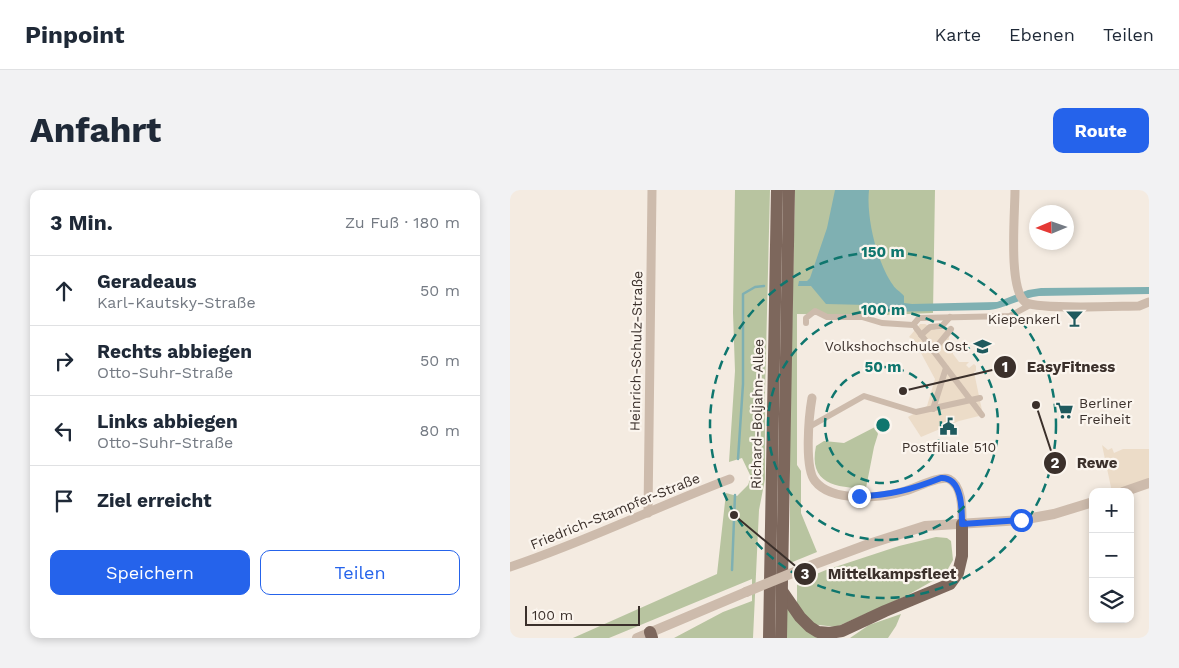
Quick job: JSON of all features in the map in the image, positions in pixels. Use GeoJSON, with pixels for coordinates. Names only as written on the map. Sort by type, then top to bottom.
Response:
{"type":"FeatureCollection","features":[{"type":"Feature","properties":{"kind":"main road","name":"Richard-Boljahn-Allee"},"geometry":{"type":"LineString","coordinates":[[769,638],[777,190]]}},
{"type":"Feature","properties":{"kind":"main road","name":"Richard-Boljahn-Allee"},"geometry":{"type":"LineString","coordinates":[[781,638],[789,190]]}},
{"type":"Feature","properties":{"kind":"main road"},"geometry":{"type":"LineString","coordinates":[[782,591],[800,617],[810,627],[818,632],[842,631],[950,584],[958,573],[962,556],[962,524]]}},
{"type":"Feature","properties":{"kind":"main road"},"geometry":{"type":"LineString","coordinates":[[761,638],[769,617]]}},
{"type":"Feature","properties":{"kind":"main road"},"geometry":{"type":"LineString","coordinates":[[844,638],[864,622]]}},
{"type":"Feature","properties":{"kind":"street","name":"Heinrich-Schulz-Straße"},"geometry":{"type":"LineString","coordinates":[[648,513],[652,190]]}},
{"type":"Feature","properties":{"kind":"street"},"geometry":{"type":"LineString","coordinates":[[1015,190],[1014,267],[1018,293],[1027,303]]}},
{"type":"Feature","properties":{"kind":"street"},"geometry":{"type":"LineString","coordinates":[[806,323],[806,318],[815,311],[826,317],[862,317],[882,323],[913,324],[919,318],[1010,316],[1027,303],[1139,306],[1149,302]]}},
{"type":"Feature","properties":{"kind":"street"},"geometry":{"type":"LineString","coordinates":[[1139,306],[1149,311]]}},
{"type":"Feature","properties":{"kind":"street"},"geometry":{"type":"LineString","coordinates":[[921,335],[930,327],[942,326],[950,317]]}},
{"type":"Feature","properties":{"kind":"street"},"geometry":{"type":"LineString","coordinates":[[916,328],[982,416]]}},
{"type":"Feature","properties":{"kind":"street"},"geometry":{"type":"LineString","coordinates":[[933,350],[951,329]]}},
{"type":"Feature","properties":{"kind":"street"},"geometry":{"type":"LineString","coordinates":[[933,409],[946,368]]}},
{"type":"Feature","properties":{"kind":"street"},"geometry":{"type":"LineString","coordinates":[[809,427],[864,396],[916,412],[980,398]]}},
{"type":"Feature","properties":{"kind":"street"},"geometry":{"type":"LineString","coordinates":[[812,398],[809,414],[808,455],[813,480],[823,488],[840,495],[868,496],[887,495],[941,478],[947,478],[953,481],[958,489],[962,506],[962,524]]}},
{"type":"Feature","properties":{"kind":"street","name":"Friedrich-Stampfer-Straße"},"geometry":{"type":"LineString","coordinates":[[510,567],[548,554],[696,491],[730,479]]}},
{"type":"Feature","properties":{"kind":"street"},"geometry":{"type":"LineString","coordinates":[[1134,488],[1149,483]]}},
{"type":"Feature","properties":{"kind":"street"},"geometry":{"type":"LineString","coordinates":[[637,638],[651,635],[807,567],[925,526],[1021,520],[1060,512],[1089,503]]}},
{"type":"Feature","properties":{"kind":"green space"},"geometry":{"type":"Polygon","coordinates":[[[735,190],[770,190],[765,479],[759,510],[753,638],[674,638],[723,612],[752,601],[752,579],[609,638],[573,638],[717,574],[726,493],[737,496],[748,485],[751,477],[742,458],[729,462],[735,371],[733,313],[735,190]]]}},
{"type":"Feature","properties":{"kind":"green space"},"geometry":{"type":"Polygon","coordinates":[[[795,190],[935,190],[933,313],[884,315],[797,314],[797,465],[801,471],[801,513],[817,552],[790,563],[790,416],[795,190]]]}},
{"type":"Feature","properties":{"kind":"green space"},"geometry":{"type":"Polygon","coordinates":[[[875,427],[878,434],[866,488],[835,485],[820,476],[816,469],[816,446],[824,441],[844,443],[875,427]]]}},
{"type":"Feature","properties":{"kind":"green space"},"geometry":{"type":"Polygon","coordinates":[[[936,537],[947,538],[951,541],[953,560],[945,574],[906,596],[836,627],[811,624],[797,604],[797,582],[826,570],[899,546],[936,537]]]}},
{"type":"Feature","properties":{"kind":"green space"},"geometry":{"type":"Polygon","coordinates":[[[786,607],[836,638],[786,638],[786,607]]]}},
{"type":"Feature","properties":{"kind":"green space"},"geometry":{"type":"Polygon","coordinates":[[[901,614],[888,638],[850,638],[869,625],[901,614]]]}},
{"type":"Feature","properties":{"kind":"shaded area"},"geometry":{"type":"Polygon","coordinates":[[[920,324],[925,324],[936,330],[945,329],[949,326],[954,331],[949,337],[949,345],[953,349],[953,354],[959,362],[969,362],[966,365],[969,368],[974,364],[976,366],[976,371],[974,372],[983,415],[959,421],[921,437],[908,417],[927,406],[935,379],[914,340],[909,337],[920,324]]]}},
{"type":"Feature","properties":{"kind":"shaded area"},"geometry":{"type":"Polygon","coordinates":[[[1102,445],[1108,450],[1112,448],[1114,453],[1123,449],[1149,449],[1149,483],[1134,488],[1111,488],[1102,445]]]}},
{"type":"Feature","properties":{"kind":"water"},"geometry":{"type":"Polygon","coordinates":[[[835,190],[869,190],[871,226],[882,265],[894,286],[904,296],[904,303],[997,302],[1028,290],[1041,288],[1149,287],[1149,294],[1039,296],[989,310],[883,312],[868,305],[826,304],[811,286],[798,286],[799,281],[807,281],[810,278],[827,228],[835,190]]]}},
{"type":"Feature","properties":{"kind":"waterway"},"geometry":{"type":"LineString","coordinates":[[738,459],[743,384],[743,294],[755,287],[764,286]]}},
{"type":"Feature","properties":{"kind":"waterway"},"geometry":{"type":"LineString","coordinates":[[732,570],[735,495]]}},
{"type":"Feature","properties":{"kind":"place","name":"Kiepenkerl"},"geometry":{"type":"Point","coordinates":[1074,319]}},
{"type":"Feature","properties":{"kind":"place","name":"Volkshochschule Ost"},"geometry":{"type":"Point","coordinates":[982,346]}},
{"type":"Feature","properties":{"kind":"place","name":"EasyFitness"},"geometry":{"type":"Point","coordinates":[903,391]}},
{"type":"Feature","properties":{"kind":"place","name":"Rewe"},"geometry":{"type":"Point","coordinates":[1036,405]}},
{"type":"Feature","properties":{"kind":"place","name":"Berliner Freiheit"},"geometry":{"type":"Point","coordinates":[1065,411]}},
{"type":"Feature","properties":{"kind":"place","name":"Postfiliale 510"},"geometry":{"type":"Point","coordinates":[949,427]}},
{"type":"Feature","properties":{"kind":"place","name":"Mittelkampsfleet"},"geometry":{"type":"Point","coordinates":[734,515]}},
{"type":"Feature","properties":{"kind":"route"},"geometry":{"type":"LineString","coordinates":[[859,496],[887,495],[941,478],[947,478],[953,481],[958,489],[962,506],[962,524],[1021,520]]}}]}
